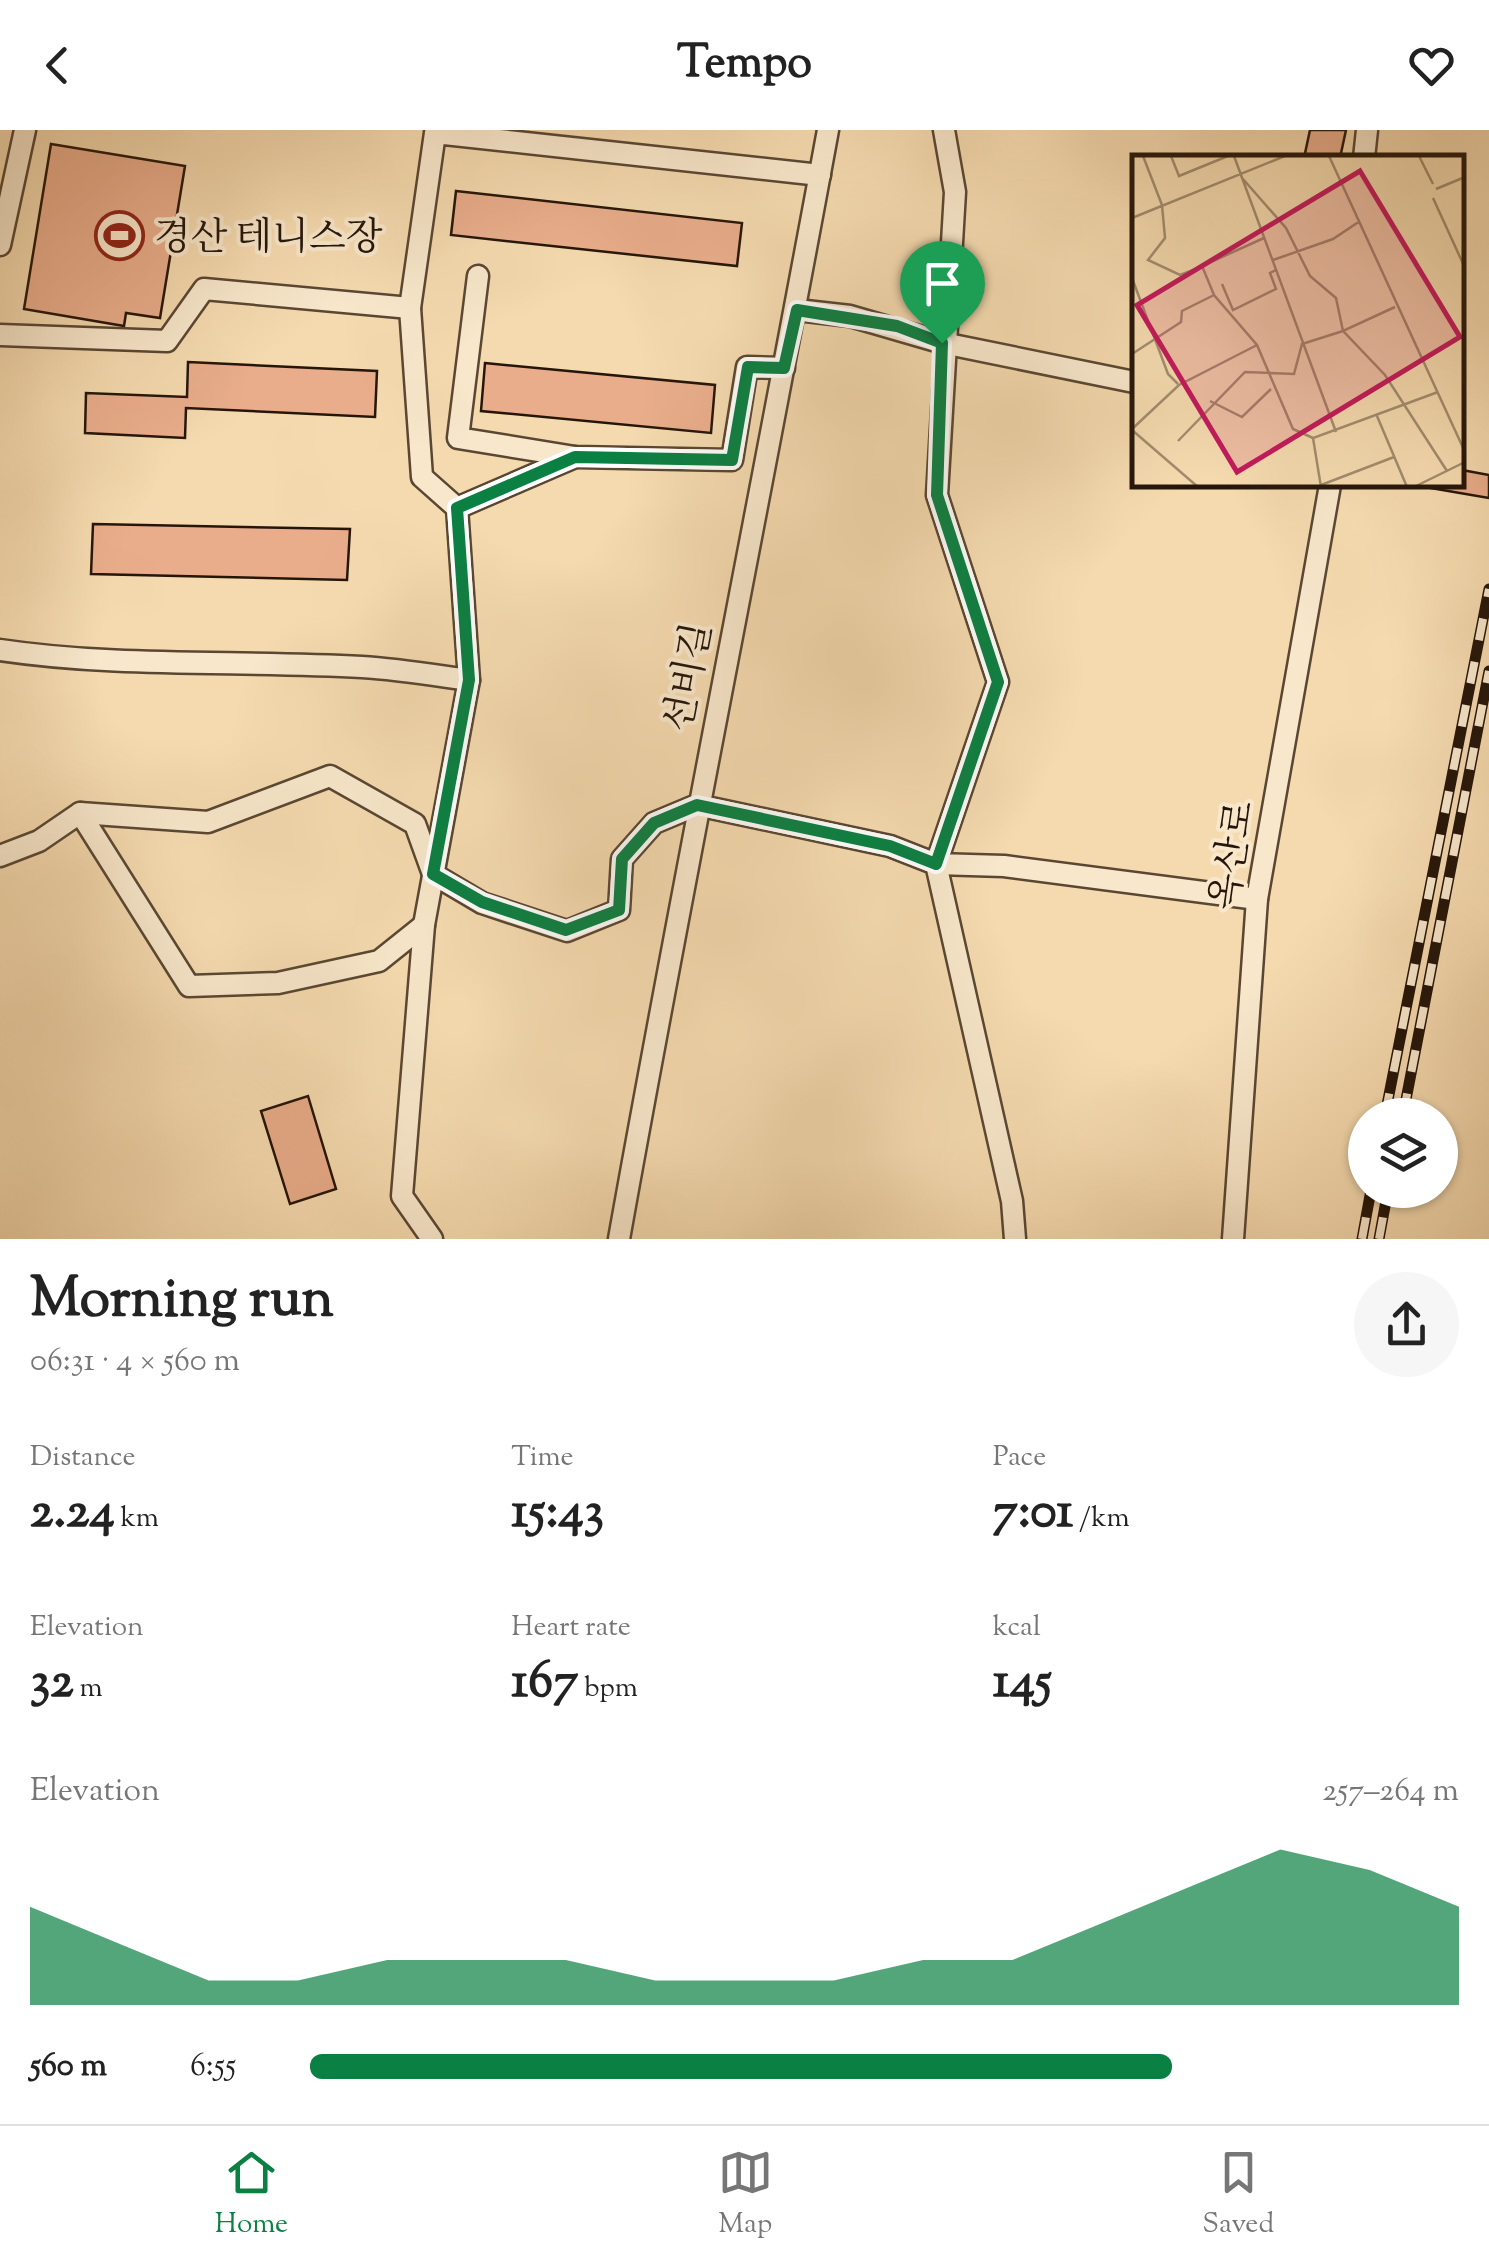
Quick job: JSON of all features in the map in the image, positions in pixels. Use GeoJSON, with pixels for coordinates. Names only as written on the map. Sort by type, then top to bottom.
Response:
{"type":"FeatureCollection","features":[{"type":"Feature","properties":{"kind":"street"},"geometry":{"type":"LineString","coordinates":[[0,246],[25,130]]}},
{"type":"Feature","properties":{"kind":"street","name":"선비길"},"geometry":{"type":"LineString","coordinates":[[619,1239],[697,805],[797,310],[828,130]]}},
{"type":"Feature","properties":{"kind":"street"},"geometry":{"type":"LineString","coordinates":[[944,130],[955,192],[942,343],[937,495],[998,682],[936,864],[1012,1201],[1015,1239]]}},
{"type":"Feature","properties":{"kind":"street"},"geometry":{"type":"LineString","coordinates":[[1364,155],[1367,130]]}},
{"type":"Feature","properties":{"kind":"street"},"geometry":{"type":"LineString","coordinates":[[432,1239],[402,1196],[424,925],[469,680],[457,508],[422,477],[410,308],[428,131],[820,175]]}},
{"type":"Feature","properties":{"kind":"street"},"geometry":{"type":"LineString","coordinates":[[478,276],[458,438],[575,457],[732,460],[748,367],[784,368]]}},
{"type":"Feature","properties":{"kind":"street"},"geometry":{"type":"LineString","coordinates":[[0,335],[167,341],[204,289],[410,308]]}},
{"type":"Feature","properties":{"kind":"street"},"geometry":{"type":"LineString","coordinates":[[797,310],[897,326],[942,343],[1132,382]]}},
{"type":"Feature","properties":{"kind":"street"},"geometry":{"type":"LineString","coordinates":[[457,508],[575,457]]}},
{"type":"Feature","properties":{"kind":"street","name":"옥산로"},"geometry":{"type":"LineString","coordinates":[[1234,1239],[1257,899],[1329,488]]}},
{"type":"Feature","properties":{"kind":"street"},"geometry":{"type":"LineString","coordinates":[[0,650],[61,659],[166,665],[362,668],[469,680]]}},
{"type":"Feature","properties":{"kind":"street"},"geometry":{"type":"LineString","coordinates":[[0,856],[40,841],[80,813],[208,822],[330,776],[415,824],[433,874],[482,902],[566,930],[619,910],[622,859],[654,823],[697,805],[890,846],[936,864],[1004,866],[1257,899]]}},
{"type":"Feature","properties":{"kind":"street"},"geometry":{"type":"LineString","coordinates":[[80,813],[189,986],[278,983],[379,961],[424,925]]}},
{"type":"Feature","properties":{"kind":"building"},"geometry":{"type":"Polygon","coordinates":[[[1310,130],[1346,130],[1341,155],[1305,155],[1310,130]]]}},
{"type":"Feature","properties":{"kind":"building"},"geometry":{"type":"Polygon","coordinates":[[[51,144],[185,166],[160,318],[126,313],[124,326],[24,309],[51,144]]]}},
{"type":"Feature","properties":{"kind":"building"},"geometry":{"type":"Polygon","coordinates":[[[456,191],[742,223],[737,266],[451,235],[456,191]]]}},
{"type":"Feature","properties":{"kind":"building"},"geometry":{"type":"Polygon","coordinates":[[[188,362],[377,371],[375,417],[186,408],[185,438],[85,433],[86,393],[187,397],[188,362]]]}},
{"type":"Feature","properties":{"kind":"building"},"geometry":{"type":"Polygon","coordinates":[[[485,363],[715,385],[711,433],[481,411],[485,363]]]}},
{"type":"Feature","properties":{"kind":"building"},"geometry":{"type":"Polygon","coordinates":[[[1464,470],[1489,475],[1489,498],[1431,488],[1464,488],[1464,470]]]}},
{"type":"Feature","properties":{"kind":"building"},"geometry":{"type":"Polygon","coordinates":[[[93,524],[350,529],[347,580],[91,574],[93,524]]]}},
{"type":"Feature","properties":{"kind":"building"},"geometry":{"type":"Polygon","coordinates":[[[308,1096],[336,1189],[290,1204],[261,1111],[308,1096]]]}},
{"type":"Feature","properties":{"kind":"railway"},"geometry":{"type":"LineString","coordinates":[[1388,1098],[1489,589]]}},
{"type":"Feature","properties":{"kind":"railway"},"geometry":{"type":"LineString","coordinates":[[1406,1098],[1489,671]]}},
{"type":"Feature","properties":{"kind":"railway"},"geometry":{"type":"LineString","coordinates":[[1362,1239],[1368,1208]]}},
{"type":"Feature","properties":{"kind":"railway"},"geometry":{"type":"LineString","coordinates":[[1379,1239],[1385,1208]]}},
{"type":"Feature","properties":{"kind":"place","name":"경산 테니스장"},"geometry":{"type":"Point","coordinates":[119,236]}},
{"type":"Feature","properties":{"kind":"route"},"geometry":{"type":"LineString","coordinates":[[797,310],[897,326],[942,343],[937,495],[998,682],[936,864],[890,846],[697,805],[654,823],[622,859],[619,910],[566,930],[482,902],[433,874],[469,680],[457,508],[575,457],[732,460],[748,367],[784,368],[797,310]]}}]}
